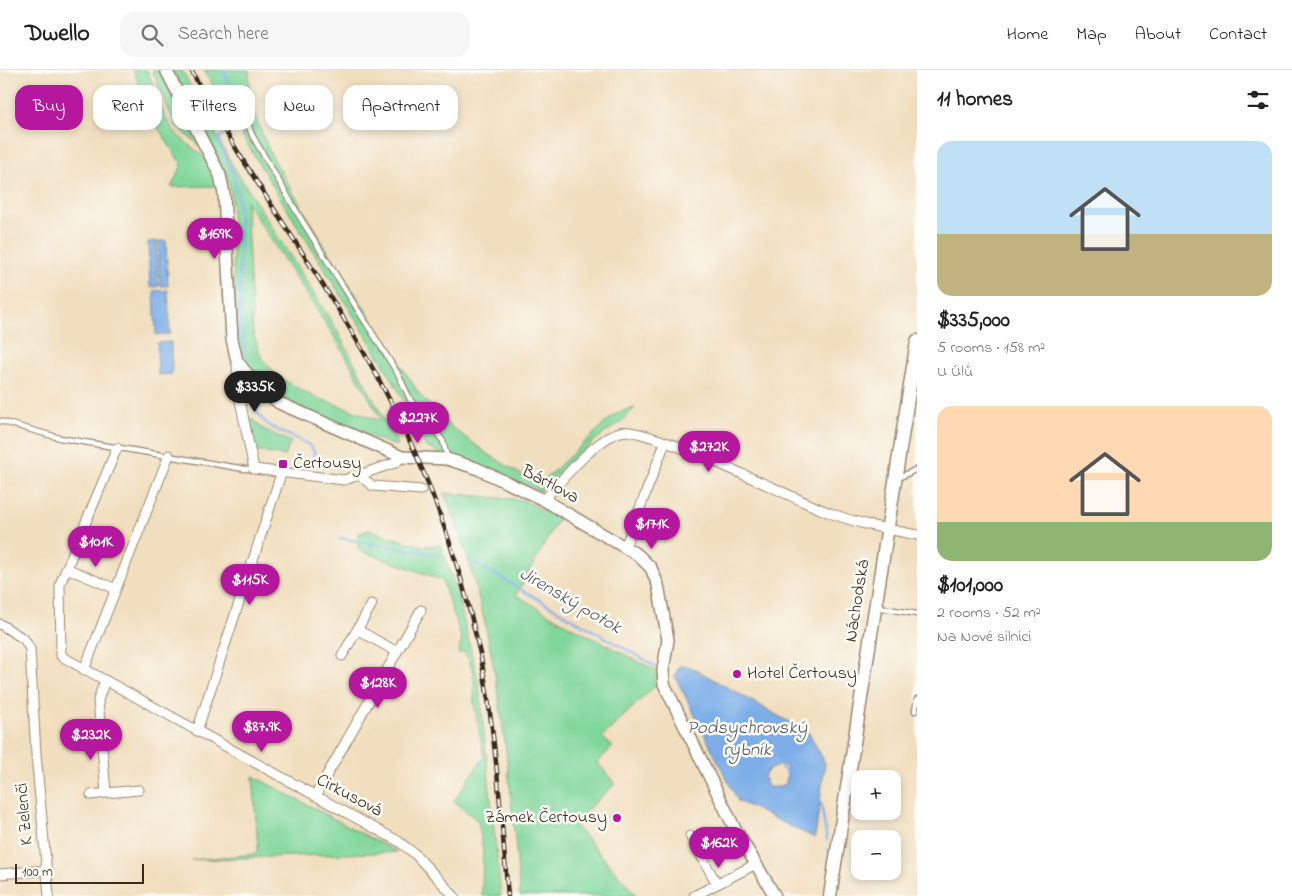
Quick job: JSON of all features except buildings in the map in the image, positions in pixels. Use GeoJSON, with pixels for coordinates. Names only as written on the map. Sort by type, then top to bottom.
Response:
{"type":"FeatureCollection","features":[{"type":"Feature","properties":{"kind":"main road","name":"Náchodská"},"geometry":{"type":"LineString","coordinates":[[830,896],[895,480],[914,377],[917,341]]}},
{"type":"Feature","properties":{"kind":"street"},"geometry":{"type":"LineString","coordinates":[[166,70],[220,175],[222,224],[232,338],[237,361],[238,391],[254,469],[281,474],[344,480],[395,463],[404,457]]}},
{"type":"Feature","properties":{"kind":"street"},"geometry":{"type":"LineString","coordinates":[[237,361],[252,380],[279,403],[404,457]]}},
{"type":"Feature","properties":{"kind":"street"},"geometry":{"type":"LineString","coordinates":[[544,500],[586,453],[620,432],[630,431],[690,451],[826,512],[887,530],[917,535]]}},
{"type":"Feature","properties":{"kind":"street"},"geometry":{"type":"LineString","coordinates":[[625,547],[665,443]]}},
{"type":"Feature","properties":{"kind":"street"},"geometry":{"type":"LineString","coordinates":[[116,589],[66,568],[117,448]]}},
{"type":"Feature","properties":{"kind":"street"},"geometry":{"type":"LineString","coordinates":[[84,670],[169,455]]}},
{"type":"Feature","properties":{"kind":"street","name":"Bártlova"},"geometry":{"type":"LineString","coordinates":[[404,457],[447,459],[512,484],[544,500],[625,547],[638,555],[651,568],[658,585],[668,640],[663,670],[664,684],[735,829],[775,896]]}},
{"type":"Feature","properties":{"kind":"street"},"geometry":{"type":"LineString","coordinates":[[197,730],[281,474]]}},
{"type":"Feature","properties":{"kind":"street"},"geometry":{"type":"LineString","coordinates":[[360,476],[373,486],[421,490]]}},
{"type":"Feature","properties":{"kind":"street","name":"Cirkusová"},"geometry":{"type":"LineString","coordinates":[[66,568],[60,584],[59,652],[64,660],[197,730],[398,841],[415,854],[454,896]]}},
{"type":"Feature","properties":{"kind":"street"},"geometry":{"type":"LineString","coordinates":[[342,656],[372,604]]}},
{"type":"Feature","properties":{"kind":"street"},"geometry":{"type":"LineString","coordinates":[[315,796],[420,610]]}},
{"type":"Feature","properties":{"kind":"street","name":"K Zelenči"},"geometry":{"type":"LineString","coordinates":[[0,624],[24,639],[30,649],[36,754],[49,896]]}},
{"type":"Feature","properties":{"kind":"street"},"geometry":{"type":"LineString","coordinates":[[358,630],[396,652]]}},
{"type":"Feature","properties":{"kind":"street"},"geometry":{"type":"LineString","coordinates":[[104,680],[98,700],[106,793]]}},
{"type":"Feature","properties":{"kind":"street"},"geometry":{"type":"LineString","coordinates":[[91,795],[139,790]]}},
{"type":"Feature","properties":{"kind":"street"},"geometry":{"type":"LineString","coordinates":[[690,836],[717,884]]}},
{"type":"Feature","properties":{"kind":"street"},"geometry":{"type":"LineString","coordinates":[[694,896],[756,864]]}},
{"type":"Feature","properties":{"kind":"street"},"geometry":{"type":"LineString","coordinates":[[0,874],[47,870]]}},
{"type":"Feature","properties":{"kind":"lane"},"geometry":{"type":"LineString","coordinates":[[250,130],[301,219],[398,374],[410,401],[443,440],[447,459]]}},
{"type":"Feature","properties":{"kind":"lane"},"geometry":{"type":"LineString","coordinates":[[0,420],[60,438],[169,455],[245,470],[254,469]]}},
{"type":"Feature","properties":{"kind":"lane"},"geometry":{"type":"LineString","coordinates":[[895,480],[917,469]]}},
{"type":"Feature","properties":{"kind":"lane"},"geometry":{"type":"LineString","coordinates":[[875,607],[917,614]]}},
{"type":"Feature","properties":{"kind":"lane"},"geometry":{"type":"LineString","coordinates":[[915,711],[917,699]]}},
{"type":"Feature","properties":{"kind":"green space"},"geometry":{"type":"Polygon","coordinates":[[[133,70],[147,70],[153,85],[139,85],[133,70]]]}},
{"type":"Feature","properties":{"kind":"green space"},"geometry":{"type":"Polygon","coordinates":[[[152,70],[163,70],[172,88],[172,118],[162,94],[162,85],[158,85],[152,70]]]}},
{"type":"Feature","properties":{"kind":"green space"},"geometry":{"type":"Polygon","coordinates":[[[172,70],[182,70],[190,85],[180,85],[172,70]]]}},
{"type":"Feature","properties":{"kind":"green space"},"geometry":{"type":"Polygon","coordinates":[[[204,70],[249,70],[249,85],[213,85],[204,70]]]}},
{"type":"Feature","properties":{"kind":"green space"},"geometry":{"type":"Polygon","coordinates":[[[162,108],[172,130],[199,152],[210,166],[214,175],[215,186],[171,187],[182,165],[160,130],[162,130],[162,108]]]}},
{"type":"Feature","properties":{"kind":"green space"},"geometry":{"type":"Polygon","coordinates":[[[255,116],[270,153],[327,250],[420,395],[450,426],[485,452],[536,484],[544,480],[613,416],[622,411],[635,408],[623,420],[595,440],[540,491],[442,455],[426,447],[405,403],[381,361],[239,130],[255,130],[255,116]]]}},
{"type":"Feature","properties":{"kind":"green space"},"geometry":{"type":"Polygon","coordinates":[[[181,130],[193,130],[201,147],[181,130]]]}},
{"type":"Feature","properties":{"kind":"green space"},"geometry":{"type":"Polygon","coordinates":[[[204,130],[214,130],[230,161],[335,327],[398,445],[392,445],[330,420],[285,399],[266,386],[250,371],[239,355],[235,336],[231,191],[224,169],[204,130]],[[246,201],[253,333],[262,359],[279,377],[312,396],[382,421],[339,344],[246,201]]]}},
{"type":"Feature","properties":{"kind":"green space"},"geometry":{"type":"Polygon","coordinates":[[[252,418],[263,429],[291,442],[284,456],[254,451],[249,420],[252,418]]]}},
{"type":"Feature","properties":{"kind":"green space"},"geometry":{"type":"Polygon","coordinates":[[[444,493],[523,500],[559,518],[516,595],[566,624],[657,671],[658,683],[602,737],[613,747],[597,762],[615,784],[573,823],[637,896],[520,896],[505,742],[489,641],[462,541],[444,493]]]}},
{"type":"Feature","properties":{"kind":"green space"},"geometry":{"type":"Polygon","coordinates":[[[368,530],[422,546],[441,545],[457,593],[479,684],[501,896],[482,896],[483,850],[478,821],[454,801],[484,757],[474,703],[472,670],[464,652],[458,653],[462,640],[442,580],[359,550],[358,534],[368,530]]]}},
{"type":"Feature","properties":{"kind":"green space"},"geometry":{"type":"Polygon","coordinates":[[[253,776],[397,852],[191,860],[255,854],[258,849],[253,776]]]}},
{"type":"Feature","properties":{"kind":"water"},"geometry":{"type":"Polygon","coordinates":[[[156,241],[158,287],[150,287],[148,242],[156,241]]]}},
{"type":"Feature","properties":{"kind":"water"},"geometry":{"type":"Polygon","coordinates":[[[158,241],[166,241],[168,286],[160,286],[158,241]]]}},
{"type":"Feature","properties":{"kind":"water"},"geometry":{"type":"Polygon","coordinates":[[[168,290],[170,334],[156,335],[154,291],[168,290]]]}},
{"type":"Feature","properties":{"kind":"water"},"geometry":{"type":"Polygon","coordinates":[[[171,342],[172,374],[158,375],[157,343],[171,342]]]}},
{"type":"Feature","properties":{"kind":"water","name":"Podsychrovský rybník"},"geometry":{"type":"Polygon","coordinates":[[[679,666],[691,667],[809,733],[825,763],[815,838],[738,801],[675,676],[679,666]],[[782,764],[768,770],[764,777],[768,787],[779,787],[786,784],[787,767],[782,764]]]}},
{"type":"Feature","properties":{"kind":"waterway","name":"Jirenský potok"},"geometry":{"type":"LineString","coordinates":[[224,70],[238,125],[220,137],[219,142],[233,174],[238,200],[240,222],[240,311],[246,355]]}},
{"type":"Feature","properties":{"kind":"waterway","name":"Jirenský potok"},"geometry":{"type":"LineString","coordinates":[[253,401],[262,419],[268,424],[309,445],[314,451],[314,462]]}},
{"type":"Feature","properties":{"kind":"waterway","name":"Jirenský potok"},"geometry":{"type":"LineString","coordinates":[[340,538],[439,555]]}},
{"type":"Feature","properties":{"kind":"waterway","name":"Jirenský potok"},"geometry":{"type":"LineString","coordinates":[[468,559],[657,667]]}},
{"type":"Feature","properties":{"kind":"waterway","name":"Jirenský potok"},"geometry":{"type":"LineString","coordinates":[[777,763],[788,773]]}},
{"type":"Feature","properties":{"kind":"waterway","name":"Jirenský potok"},"geometry":{"type":"LineString","coordinates":[[818,800],[821,803],[827,840]]}},
{"type":"Feature","properties":{"kind":"waterway","name":"Jirenský potok"},"geometry":{"type":"LineString","coordinates":[[828,849],[829,853]]}},
{"type":"Feature","properties":{"kind":"railway"},"geometry":{"type":"LineString","coordinates":[[191,70],[238,151],[362,350],[401,423],[430,488],[454,555],[481,658],[494,747],[508,896]]}},
{"type":"Feature","properties":{"kind":"place","name":"Čertousy"},"geometry":{"type":"Point","coordinates":[283,464]}},
{"type":"Feature","properties":{"kind":"place","name":"Hotel Čertousy"},"geometry":{"type":"Point","coordinates":[737,674]}},
{"type":"Feature","properties":{"kind":"place","name":"Zámek Čertousy"},"geometry":{"type":"Point","coordinates":[617,818]}}]}
